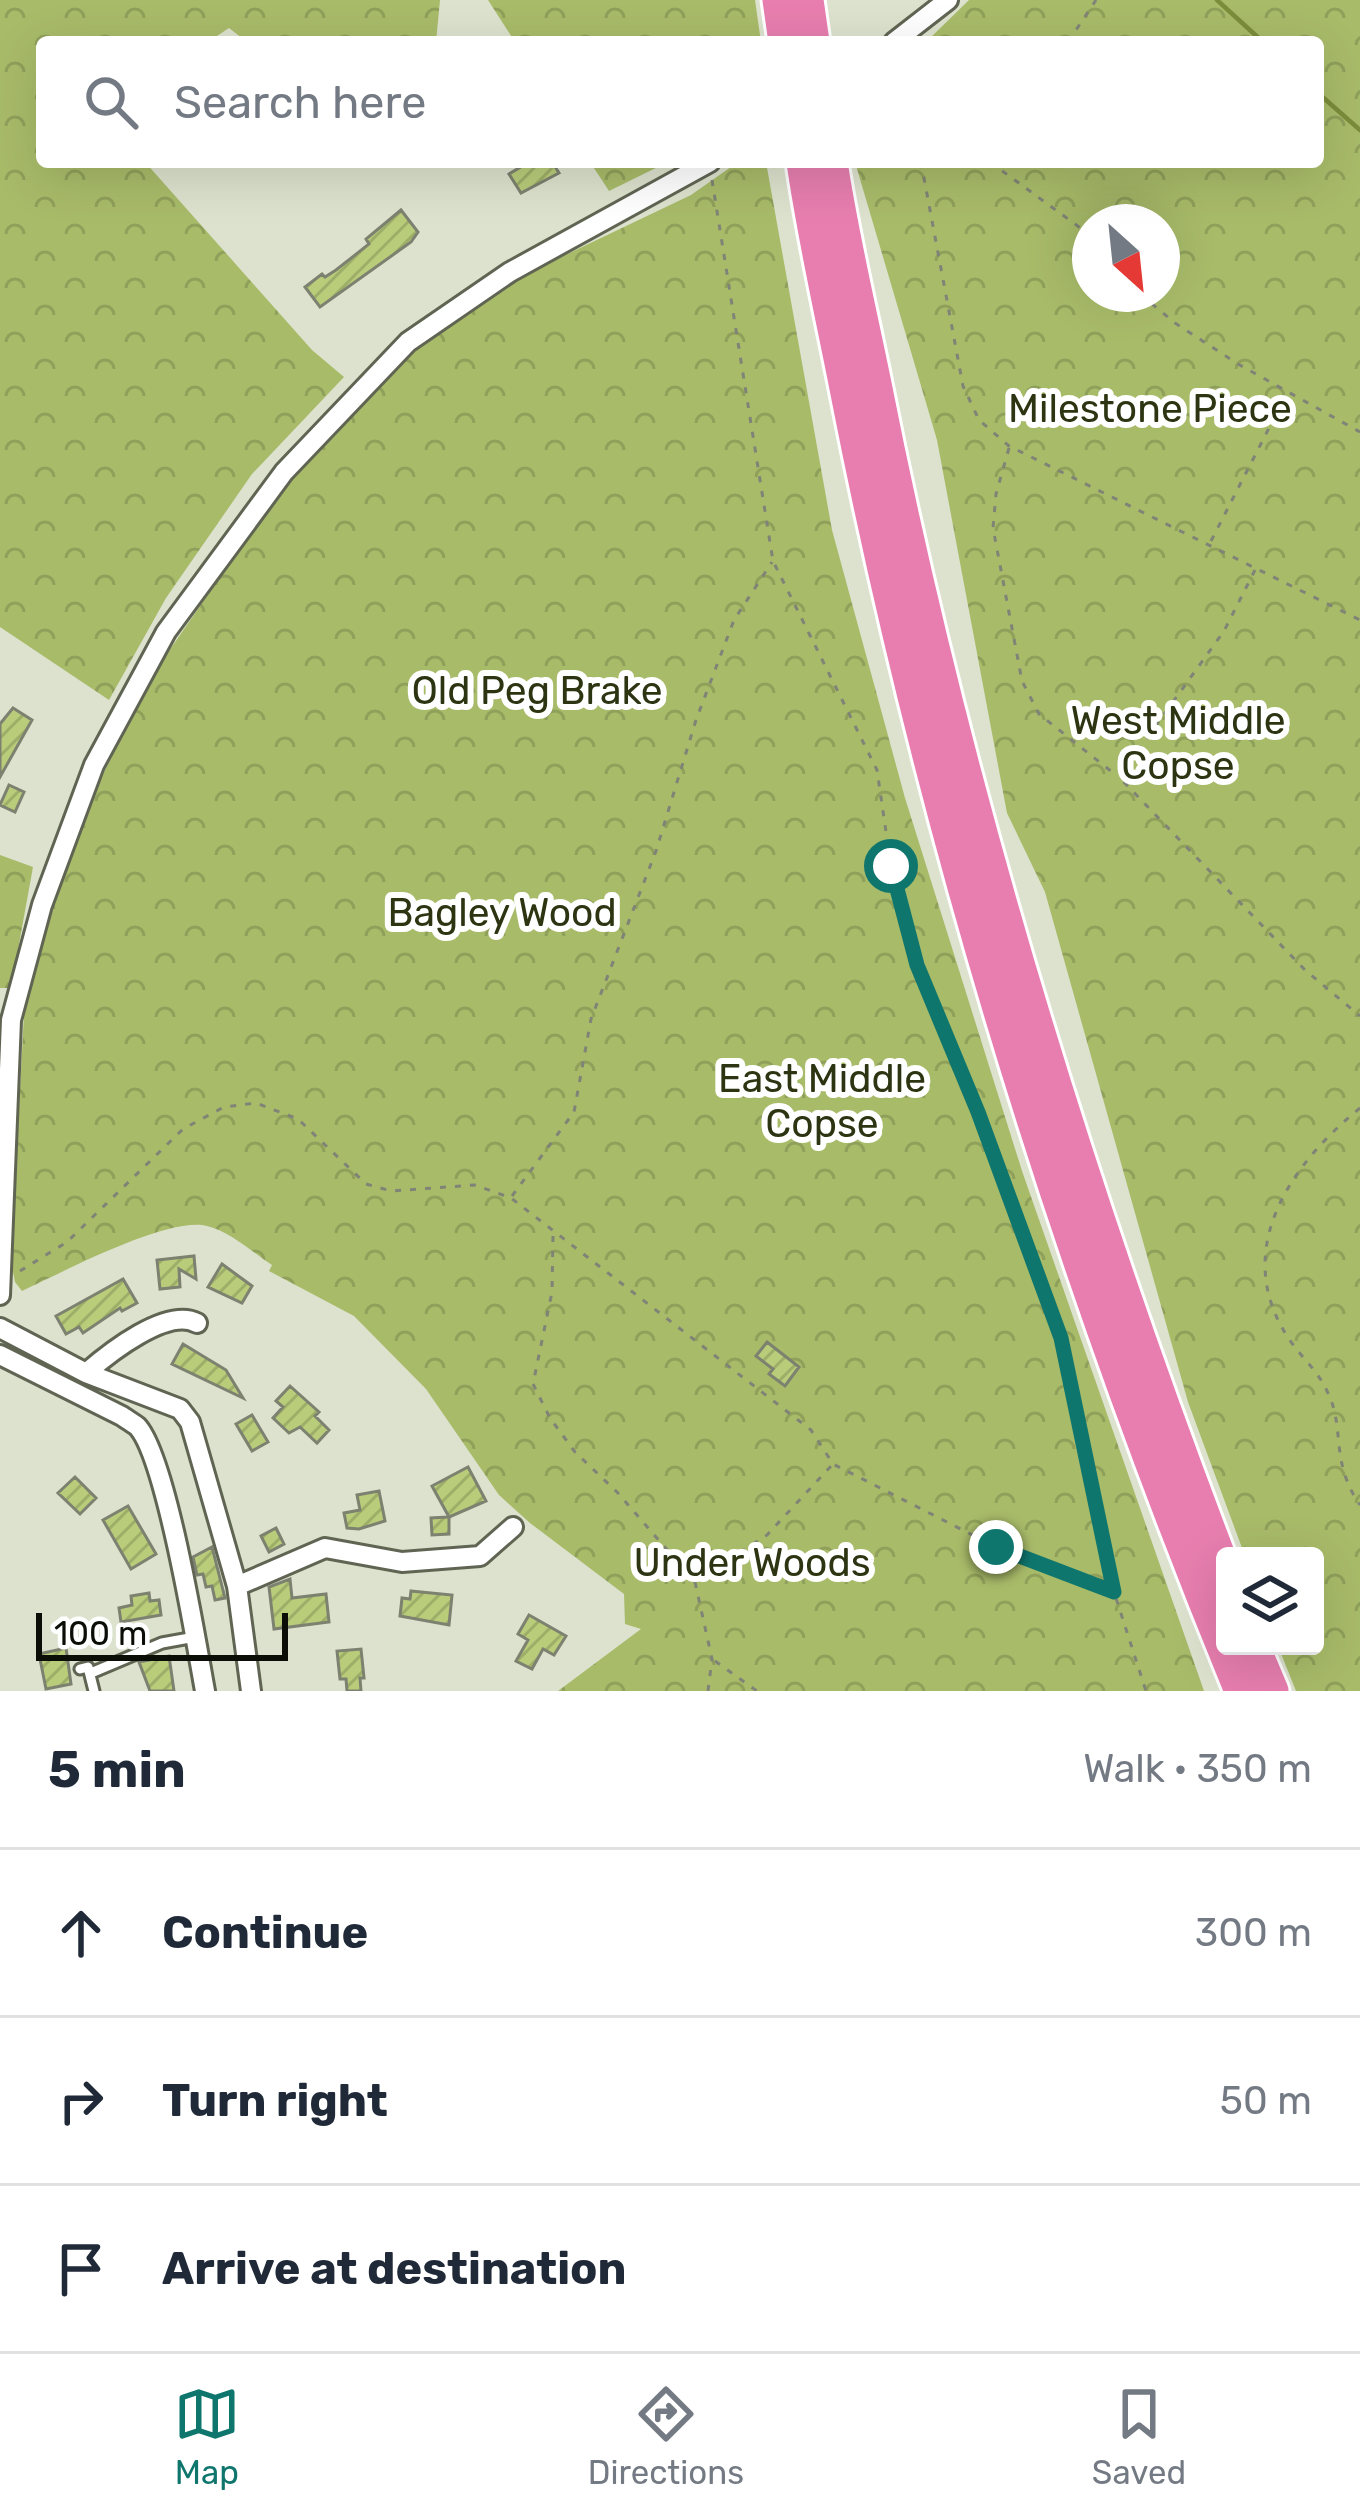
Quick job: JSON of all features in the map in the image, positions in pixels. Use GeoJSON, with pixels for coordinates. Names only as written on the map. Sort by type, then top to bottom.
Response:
{"type":"FeatureCollection","features":[{"type":"Feature","properties":{"kind":"highway"},"geometry":{"type":"LineString","coordinates":[[778,0],[784,36]]}},
{"type":"Feature","properties":{"kind":"highway"},"geometry":{"type":"LineString","coordinates":[[807,0],[812,36]]}},
{"type":"Feature","properties":{"kind":"highway"},"geometry":{"type":"LineString","coordinates":[[803,168],[879,558],[989,978],[1069,1236],[1241,1691]]}},
{"type":"Feature","properties":{"kind":"highway"},"geometry":{"type":"LineString","coordinates":[[832,168],[907,547],[1018,971],[1098,1226],[1216,1548]]}},
{"type":"Feature","properties":{"kind":"highway"},"geometry":{"type":"LineString","coordinates":[[1257,1655],[1272,1691]]}},
{"type":"Feature","properties":{"kind":"street"},"geometry":{"type":"LineString","coordinates":[[902,36],[948,0]]}},
{"type":"Feature","properties":{"kind":"street"},"geometry":{"type":"LineString","coordinates":[[0,1295],[10,1020],[42,904],[94,765],[166,632],[284,472],[408,342],[510,272],[699,168]]}},
{"type":"Feature","properties":{"kind":"street"},"geometry":{"type":"LineString","coordinates":[[86,1372],[109,1352],[172,1318],[192,1317]]}},
{"type":"Feature","properties":{"kind":"street"},"geometry":{"type":"LineString","coordinates":[[0,1328],[86,1372],[181,1409],[190,1422],[237,1586],[251,1691]]}},
{"type":"Feature","properties":{"kind":"street"},"geometry":{"type":"LineString","coordinates":[[0,1355],[137,1426],[152,1453],[164,1494],[205,1691]]}},
{"type":"Feature","properties":{"kind":"street"},"geometry":{"type":"LineString","coordinates":[[237,1586],[325,1548],[401,1562],[480,1556],[513,1527]]}},
{"type":"Feature","properties":{"kind":"lane"},"geometry":{"type":"LineString","coordinates":[[94,1691],[86,1671],[195,1636]]}},
{"type":"Feature","properties":{"kind":"path"},"geometry":{"type":"LineString","coordinates":[[1072,36],[1096,0]]}},
{"type":"Feature","properties":{"kind":"path"},"geometry":{"type":"LineString","coordinates":[[711,168],[772,561],[878,770],[891,866],[917,965],[978,1112],[1061,1338],[1114,1592],[1146,1691]]}},
{"type":"Feature","properties":{"kind":"path"},"geometry":{"type":"LineString","coordinates":[[922,168],[963,386],[979,420],[1010,446],[1360,620]]}},
{"type":"Feature","properties":{"kind":"path"},"geometry":{"type":"LineString","coordinates":[[998,168],[1072,222]]}},
{"type":"Feature","properties":{"kind":"path"},"geometry":{"type":"LineString","coordinates":[[1162,312],[1286,393],[1360,432]]}},
{"type":"Feature","properties":{"kind":"path"},"geometry":{"type":"LineString","coordinates":[[1210,543],[1286,393]]}},
{"type":"Feature","properties":{"kind":"path"},"geometry":{"type":"LineString","coordinates":[[1010,446],[996,494],[993,528],[1012,642],[1022,681],[1040,714],[1119,777],[1211,876],[1360,1016]]}},
{"type":"Feature","properties":{"kind":"path"},"geometry":{"type":"LineString","coordinates":[[511,1198],[574,1112],[591,1019],[656,851],[696,720],[734,620],[772,561]]}},
{"type":"Feature","properties":{"kind":"path"},"geometry":{"type":"LineString","coordinates":[[1119,777],[1224,631],[1256,568]]}},
{"type":"Feature","properties":{"kind":"path"},"geometry":{"type":"LineString","coordinates":[[14,1275],[67,1242],[183,1129],[224,1107],[256,1103],[298,1119],[366,1184],[391,1191],[475,1185],[511,1198],[811,1430],[833,1464],[996,1547],[1114,1592]]}},
{"type":"Feature","properties":{"kind":"path"},"geometry":{"type":"LineString","coordinates":[[1360,1108],[1286,1189],[1270,1222],[1264,1252],[1265,1285],[1287,1337],[1330,1395],[1339,1466],[1360,1504]]}},
{"type":"Feature","properties":{"kind":"path"},"geometry":{"type":"LineString","coordinates":[[553,1234],[553,1292],[532,1384],[575,1452],[694,1582],[712,1659],[708,1691]]}},
{"type":"Feature","properties":{"kind":"path"},"geometry":{"type":"LineString","coordinates":[[694,1582],[767,1535],[833,1464]]}},
{"type":"Feature","properties":{"kind":"path"},"geometry":{"type":"LineString","coordinates":[[712,1659],[757,1691]]}},
{"type":"Feature","properties":{"kind":"green space"},"geometry":{"type":"Polygon","coordinates":[[[0,0],[440,0],[437,36],[239,36],[229,28],[217,36],[36,36],[36,168],[150,168],[312,350],[344,377],[252,474],[166,598],[109,700],[0,627],[0,0]]]}},
{"type":"Feature","properties":{"kind":"green space"},"geometry":{"type":"Polygon","coordinates":[[[488,0],[755,0],[760,36],[511,36],[488,0]]]}},
{"type":"Feature","properties":{"kind":"green space","name":"West Middle Copse"},"geometry":{"type":"Polygon","coordinates":[[[969,0],[1360,0],[1360,1691],[1296,1691],[1282,1655],[1324,1655],[1324,1547],[1242,1547],[1188,1402],[1045,892],[1007,813],[937,440],[857,168],[1324,168],[1324,36],[932,36],[969,0]]]}},
{"type":"Feature","properties":{"kind":"green space"},"geometry":{"type":"Polygon","coordinates":[[[594,168],[656,168],[609,191],[594,168]]]}},
{"type":"Feature","properties":{"kind":"green space","name":"Bagley Wood"},"geometry":{"type":"Polygon","coordinates":[[[729,168],[767,168],[832,530],[905,798],[1022,1171],[1204,1691],[558,1691],[641,1629],[625,1624],[624,1594],[499,1495],[426,1389],[354,1316],[269,1271],[272,1265],[207,1226],[189,1225],[142,1237],[22,1291],[15,1282],[11,1262],[25,995],[71,839],[151,677],[289,477],[414,346],[515,279],[691,195],[729,168]]]}},
{"type":"Feature","properties":{"kind":"green space"},"geometry":{"type":"Polygon","coordinates":[[[0,855],[33,867],[11,988],[0,988],[0,855]]]}},
{"type":"Feature","properties":{"kind":"building"},"geometry":{"type":"Polygon","coordinates":[[[519,168],[556,168],[559,173],[521,193],[509,174],[519,168]]]}},
{"type":"Feature","properties":{"kind":"building"},"geometry":{"type":"Polygon","coordinates":[[[401,210],[418,232],[411,242],[320,307],[305,287],[369,244],[366,239],[401,210]]]}},
{"type":"Feature","properties":{"kind":"building"},"geometry":{"type":"Polygon","coordinates":[[[13,708],[32,720],[0,777],[0,724],[13,708]]]}},
{"type":"Feature","properties":{"kind":"building"},"geometry":{"type":"Polygon","coordinates":[[[9,785],[24,792],[15,812],[0,805],[9,785]]]}},
{"type":"Feature","properties":{"kind":"building"},"geometry":{"type":"Polygon","coordinates":[[[194,1256],[196,1279],[179,1269],[180,1287],[160,1289],[157,1260],[194,1256]]]}},
{"type":"Feature","properties":{"kind":"building"},"geometry":{"type":"Polygon","coordinates":[[[222,1264],[252,1286],[242,1303],[208,1287],[222,1264]]]}},
{"type":"Feature","properties":{"kind":"building"},"geometry":{"type":"Polygon","coordinates":[[[123,1279],[137,1303],[120,1308],[83,1333],[79,1327],[66,1334],[56,1316],[123,1279]]]}},
{"type":"Feature","properties":{"kind":"building"},"geometry":{"type":"Polygon","coordinates":[[[767,1342],[799,1367],[785,1386],[756,1356],[767,1342]]]}},
{"type":"Feature","properties":{"kind":"building"},"geometry":{"type":"Polygon","coordinates":[[[183,1344],[226,1370],[243,1398],[172,1364],[183,1344]]]}},
{"type":"Feature","properties":{"kind":"building"},"geometry":{"type":"Polygon","coordinates":[[[290,1386],[319,1412],[315,1416],[329,1430],[317,1443],[300,1427],[289,1433],[273,1418],[283,1407],[276,1401],[290,1386]]]}},
{"type":"Feature","properties":{"kind":"building"},"geometry":{"type":"Polygon","coordinates":[[[252,1415],[268,1442],[252,1451],[236,1424],[252,1415]]]}},
{"type":"Feature","properties":{"kind":"building"},"geometry":{"type":"Polygon","coordinates":[[[468,1467],[486,1501],[449,1517],[432,1486],[468,1467]]]}},
{"type":"Feature","properties":{"kind":"building"},"geometry":{"type":"Polygon","coordinates":[[[75,1477],[96,1498],[80,1514],[58,1493],[75,1477]]]}},
{"type":"Feature","properties":{"kind":"building"},"geometry":{"type":"Polygon","coordinates":[[[379,1491],[385,1521],[347,1528],[344,1513],[360,1510],[357,1495],[379,1491]]]}},
{"type":"Feature","properties":{"kind":"building"},"geometry":{"type":"Polygon","coordinates":[[[128,1506],[156,1554],[131,1569],[103,1520],[128,1506]]]}},
{"type":"Feature","properties":{"kind":"building"},"geometry":{"type":"Polygon","coordinates":[[[449,1517],[449,1534],[432,1535],[431,1518],[449,1517]]]}},
{"type":"Feature","properties":{"kind":"building"},"geometry":{"type":"Polygon","coordinates":[[[276,1528],[284,1544],[269,1552],[261,1536],[276,1528]]]}},
{"type":"Feature","properties":{"kind":"building"},"geometry":{"type":"Polygon","coordinates":[[[212,1547],[225,1598],[215,1600],[212,1586],[206,1587],[203,1574],[197,1575],[193,1557],[212,1547]]]}},
{"type":"Feature","properties":{"kind":"building"},"geometry":{"type":"Polygon","coordinates":[[[290,1579],[292,1598],[326,1594],[329,1622],[274,1629],[269,1587],[290,1579]]]}},
{"type":"Feature","properties":{"kind":"building"},"geometry":{"type":"Polygon","coordinates":[[[411,1591],[452,1595],[449,1625],[400,1616],[402,1598],[410,1599],[411,1591]]]}},
{"type":"Feature","properties":{"kind":"building"},"geometry":{"type":"Polygon","coordinates":[[[149,1593],[150,1601],[159,1600],[161,1615],[121,1622],[119,1608],[132,1605],[131,1596],[149,1593]]]}},
{"type":"Feature","properties":{"kind":"building"},"geometry":{"type":"Polygon","coordinates":[[[529,1615],[566,1636],[554,1655],[543,1649],[532,1669],[516,1661],[528,1640],[518,1634],[529,1615]]]}},
{"type":"Feature","properties":{"kind":"building"},"geometry":{"type":"Polygon","coordinates":[[[66,1648],[71,1684],[46,1689],[39,1654],[66,1648]]]}},
{"type":"Feature","properties":{"kind":"building"},"geometry":{"type":"Polygon","coordinates":[[[361,1649],[361,1691],[347,1691],[346,1679],[340,1679],[337,1651],[361,1649]]]}},
{"type":"Feature","properties":{"kind":"building"},"geometry":{"type":"Polygon","coordinates":[[[169,1656],[174,1691],[150,1691],[139,1662],[169,1656]]]}},
{"type":"Feature","properties":{"kind":"waterway"},"geometry":{"type":"LineString","coordinates":[[1217,0],[1256,36]]}},
{"type":"Feature","properties":{"kind":"waterway"},"geometry":{"type":"LineString","coordinates":[[1324,98],[1360,130]]}},
{"type":"Feature","properties":{"kind":"route"},"geometry":{"type":"LineString","coordinates":[[891,866],[917,965],[978,1112],[1061,1338],[1114,1592],[996,1547]]}},
{"type":"Feature","properties":{"kind":"park label","name":"Milestone Piece"},"geometry":{"type":"Point","coordinates":[1150,409]}},
{"type":"Feature","properties":{"kind":"park label","name":"Old Peg Brake"},"geometry":{"type":"Point","coordinates":[537,691]}},
{"type":"Feature","properties":{"kind":"park label","name":"East Middle Copse"},"geometry":{"type":"Point","coordinates":[822,1102]}},
{"type":"Feature","properties":{"kind":"park label","name":"Under Woods"},"geometry":{"type":"Point","coordinates":[752,1563]}}]}
